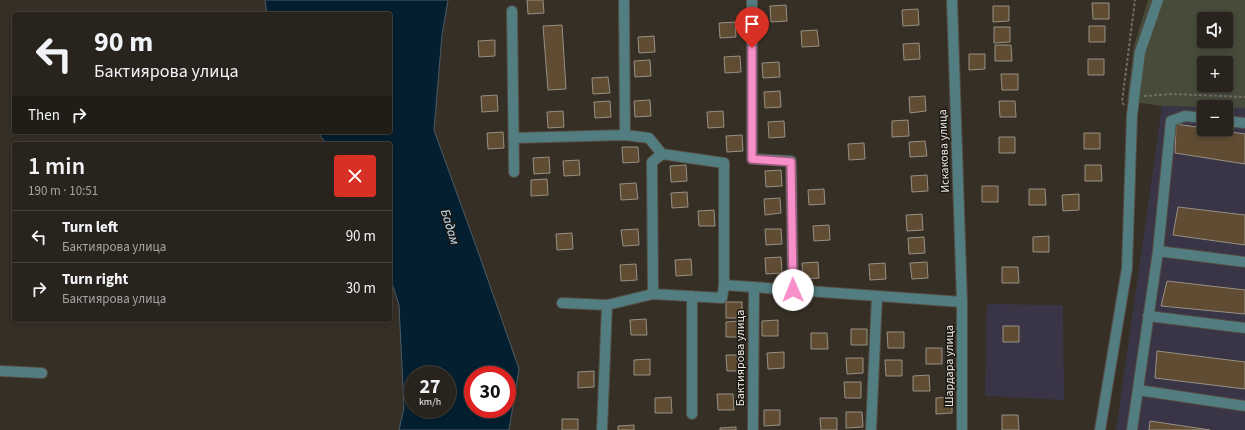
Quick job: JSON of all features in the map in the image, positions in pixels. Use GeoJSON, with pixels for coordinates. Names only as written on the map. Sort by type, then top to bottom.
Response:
{"type":"FeatureCollection","features":[{"type":"Feature","properties":{"kind":"street"},"geometry":{"type":"LineString","coordinates":[[624,0],[625,135]]}},
{"type":"Feature","properties":{"kind":"street"},"geometry":{"type":"LineString","coordinates":[[752,0],[752,159],[791,162],[793,290]]}},
{"type":"Feature","properties":{"kind":"street","name":"Искакова улица"},"geometry":{"type":"LineString","coordinates":[[952,0],[962,302]]}},
{"type":"Feature","properties":{"kind":"street"},"geometry":{"type":"LineString","coordinates":[[1100,430],[1127,268],[1132,115],[1140,52],[1158,0]]}},
{"type":"Feature","properties":{"kind":"street"},"geometry":{"type":"LineString","coordinates":[[512,11],[514,172]]}},
{"type":"Feature","properties":{"kind":"street"},"geometry":{"type":"LineString","coordinates":[[1132,430],[1158,251],[1171,121],[1185,116],[1197,117]]}},
{"type":"Feature","properties":{"kind":"street"},"geometry":{"type":"LineString","coordinates":[[1233,122],[1245,123]]}},
{"type":"Feature","properties":{"kind":"street"},"geometry":{"type":"LineString","coordinates":[[514,138],[625,135],[649,138],[662,154],[724,163],[724,285],[722,298],[653,294],[607,305],[562,303]]}},
{"type":"Feature","properties":{"kind":"street"},"geometry":{"type":"LineString","coordinates":[[653,294],[652,162],[662,154]]}},
{"type":"Feature","properties":{"kind":"street"},"geometry":{"type":"LineString","coordinates":[[1158,251],[1245,262]]}},
{"type":"Feature","properties":{"kind":"street"},"geometry":{"type":"LineString","coordinates":[[724,285],[962,302]]}},
{"type":"Feature","properties":{"kind":"street","name":"Бактиярова улица"},"geometry":{"type":"LineString","coordinates":[[753,430],[754,287]]}},
{"type":"Feature","properties":{"kind":"street"},"geometry":{"type":"LineString","coordinates":[[692,296],[692,414]]}},
{"type":"Feature","properties":{"kind":"street"},"geometry":{"type":"LineString","coordinates":[[871,430],[877,296]]}},
{"type":"Feature","properties":{"kind":"street","name":"Шардара улица"},"geometry":{"type":"LineString","coordinates":[[962,302],[962,430]]}},
{"type":"Feature","properties":{"kind":"street"},"geometry":{"type":"LineString","coordinates":[[602,430],[607,305]]}},
{"type":"Feature","properties":{"kind":"street"},"geometry":{"type":"LineString","coordinates":[[1148,316],[1245,328]]}},
{"type":"Feature","properties":{"kind":"street"},"geometry":{"type":"LineString","coordinates":[[0,370],[42,374]]}},
{"type":"Feature","properties":{"kind":"street"},"geometry":{"type":"LineString","coordinates":[[1138,390],[1245,406]]}},
{"type":"Feature","properties":{"kind":"path"},"geometry":{"type":"LineString","coordinates":[[1132,115],[1122,102],[1135,0]]}},
{"type":"Feature","properties":{"kind":"path"},"geometry":{"type":"LineString","coordinates":[[1135,96],[1173,94],[1245,97]]}},
{"type":"Feature","properties":{"kind":"shaded area"},"geometry":{"type":"Polygon","coordinates":[[[1162,106],[1197,107],[1197,136],[1233,136],[1233,108],[1245,108],[1245,430],[1116,430],[1162,106]]]}},
{"type":"Feature","properties":{"kind":"shaded area"},"geometry":{"type":"Polygon","coordinates":[[[987,304],[1063,305],[1064,400],[985,396],[987,304]]]}},
{"type":"Feature","properties":{"kind":"green space"},"geometry":{"type":"Polygon","coordinates":[[[1148,0],[1245,0],[1245,108],[1233,108],[1233,100],[1197,100],[1197,107],[1162,106],[1127,101],[1134,46],[1148,0]]]}},
{"type":"Feature","properties":{"kind":"water","name":"Бадам"},"geometry":{"type":"Polygon","coordinates":[[[265,0],[448,0],[442,35],[434,130],[519,369],[516,387],[516,366],[464,366],[464,418],[511,418],[509,430],[399,430],[404,408],[399,305],[392,283],[392,142],[325,142],[319,134],[392,134],[392,12],[267,12],[265,0]]]}},
{"type":"Feature","properties":{"kind":"building"},"geometry":{"type":"Polygon","coordinates":[[[527,0],[543,0],[544,13],[528,14],[527,0]]]}},
{"type":"Feature","properties":{"kind":"building"},"geometry":{"type":"Polygon","coordinates":[[[1092,3],[1109,3],[1109,19],[1093,19],[1092,3]]]}},
{"type":"Feature","properties":{"kind":"building"},"geometry":{"type":"Polygon","coordinates":[[[786,5],[787,21],[771,22],[770,6],[786,5]]]}},
{"type":"Feature","properties":{"kind":"building"},"geometry":{"type":"Polygon","coordinates":[[[993,6],[1009,6],[1009,21],[993,22],[993,6]]]}},
{"type":"Feature","properties":{"kind":"building"},"geometry":{"type":"Polygon","coordinates":[[[918,9],[919,25],[903,26],[902,10],[918,9]]]}},
{"type":"Feature","properties":{"kind":"building"},"geometry":{"type":"Polygon","coordinates":[[[735,22],[736,37],[720,38],[719,23],[735,22]]]}},
{"type":"Feature","properties":{"kind":"building"},"geometry":{"type":"Polygon","coordinates":[[[562,25],[566,89],[548,90],[543,26],[562,25]]]}},
{"type":"Feature","properties":{"kind":"building"},"geometry":{"type":"Polygon","coordinates":[[[1089,26],[1105,26],[1105,42],[1089,42],[1089,26]]]}},
{"type":"Feature","properties":{"kind":"building"},"geometry":{"type":"Polygon","coordinates":[[[994,27],[1010,27],[1010,42],[994,43],[994,27]]]}},
{"type":"Feature","properties":{"kind":"building"},"geometry":{"type":"Polygon","coordinates":[[[817,30],[819,46],[802,47],[801,31],[817,30]]]}},
{"type":"Feature","properties":{"kind":"building"},"geometry":{"type":"Polygon","coordinates":[[[654,36],[655,52],[639,53],[638,37],[654,36]]]}},
{"type":"Feature","properties":{"kind":"building"},"geometry":{"type":"Polygon","coordinates":[[[495,40],[495,56],[479,57],[478,41],[495,40]]]}},
{"type":"Feature","properties":{"kind":"building"},"geometry":{"type":"Polygon","coordinates":[[[919,43],[920,59],[904,60],[903,44],[919,43]]]}},
{"type":"Feature","properties":{"kind":"building"},"geometry":{"type":"Polygon","coordinates":[[[995,45],[1011,45],[1012,61],[995,61],[995,45]]]}},
{"type":"Feature","properties":{"kind":"building"},"geometry":{"type":"Polygon","coordinates":[[[969,54],[985,54],[985,69],[969,70],[969,54]]]}},
{"type":"Feature","properties":{"kind":"building"},"geometry":{"type":"Polygon","coordinates":[[[740,56],[741,72],[725,73],[724,57],[740,56]]]}},
{"type":"Feature","properties":{"kind":"building"},"geometry":{"type":"Polygon","coordinates":[[[1088,59],[1104,59],[1104,75],[1088,75],[1088,59]]]}},
{"type":"Feature","properties":{"kind":"building"},"geometry":{"type":"Polygon","coordinates":[[[650,60],[651,76],[635,77],[634,61],[650,60]]]}},
{"type":"Feature","properties":{"kind":"building"},"geometry":{"type":"Polygon","coordinates":[[[779,62],[780,77],[763,78],[762,63],[779,62]]]}},
{"type":"Feature","properties":{"kind":"building"},"geometry":{"type":"Polygon","coordinates":[[[1001,74],[1018,74],[1018,90],[1002,90],[1001,74]]]}},
{"type":"Feature","properties":{"kind":"building"},"geometry":{"type":"Polygon","coordinates":[[[608,77],[610,93],[593,94],[592,78],[608,77]]]}},
{"type":"Feature","properties":{"kind":"building"},"geometry":{"type":"Polygon","coordinates":[[[780,91],[781,107],[765,108],[764,92],[780,91]]]}},
{"type":"Feature","properties":{"kind":"building"},"geometry":{"type":"Polygon","coordinates":[[[497,95],[498,111],[482,112],[481,96],[497,95]]]}},
{"type":"Feature","properties":{"kind":"building"},"geometry":{"type":"Polygon","coordinates":[[[925,96],[926,111],[910,113],[909,97],[925,96]]]}},
{"type":"Feature","properties":{"kind":"building"},"geometry":{"type":"Polygon","coordinates":[[[650,100],[651,116],[635,117],[634,101],[650,100]]]}},
{"type":"Feature","properties":{"kind":"building"},"geometry":{"type":"Polygon","coordinates":[[[610,101],[611,117],[595,118],[594,102],[610,101]]]}},
{"type":"Feature","properties":{"kind":"building"},"geometry":{"type":"Polygon","coordinates":[[[999,101],[1015,101],[1016,117],[1000,117],[999,101]]]}},
{"type":"Feature","properties":{"kind":"building"},"geometry":{"type":"Polygon","coordinates":[[[563,111],[564,127],[548,128],[547,112],[563,111]]]}},
{"type":"Feature","properties":{"kind":"building"},"geometry":{"type":"Polygon","coordinates":[[[723,111],[724,127],[708,128],[707,112],[723,111]]]}},
{"type":"Feature","properties":{"kind":"building"},"geometry":{"type":"Polygon","coordinates":[[[908,120],[909,136],[892,137],[892,121],[908,120]]]}},
{"type":"Feature","properties":{"kind":"building"},"geometry":{"type":"Polygon","coordinates":[[[784,121],[785,137],[769,138],[768,122],[784,121]]]}},
{"type":"Feature","properties":{"kind":"building"},"geometry":{"type":"Polygon","coordinates":[[[1176,124],[1197,127],[1197,136],[1233,136],[1233,132],[1245,134],[1245,164],[1175,153],[1176,124]]]}},
{"type":"Feature","properties":{"kind":"building"},"geometry":{"type":"Polygon","coordinates":[[[503,132],[504,148],[488,149],[487,133],[503,132]]]}},
{"type":"Feature","properties":{"kind":"building"},"geometry":{"type":"Polygon","coordinates":[[[1084,133],[1100,133],[1100,149],[1084,149],[1084,133]]]}},
{"type":"Feature","properties":{"kind":"building"},"geometry":{"type":"Polygon","coordinates":[[[742,135],[743,151],[727,152],[726,136],[742,135]]]}},
{"type":"Feature","properties":{"kind":"building"},"geometry":{"type":"Polygon","coordinates":[[[999,137],[1015,137],[1015,153],[999,153],[999,137]]]}},
{"type":"Feature","properties":{"kind":"building"},"geometry":{"type":"Polygon","coordinates":[[[925,141],[927,156],[910,157],[909,142],[925,141]]]}},
{"type":"Feature","properties":{"kind":"building"},"geometry":{"type":"Polygon","coordinates":[[[864,143],[865,159],[849,160],[848,144],[864,143]]]}},
{"type":"Feature","properties":{"kind":"building"},"geometry":{"type":"Polygon","coordinates":[[[622,147],[638,147],[639,162],[623,163],[622,147]]]}},
{"type":"Feature","properties":{"kind":"building"},"geometry":{"type":"Polygon","coordinates":[[[549,157],[550,173],[534,174],[533,158],[549,157]]]}},
{"type":"Feature","properties":{"kind":"building"},"geometry":{"type":"Polygon","coordinates":[[[579,160],[580,175],[564,176],[563,161],[579,160]]]}},
{"type":"Feature","properties":{"kind":"building"},"geometry":{"type":"Polygon","coordinates":[[[686,165],[687,181],[671,182],[670,166],[686,165]]]}},
{"type":"Feature","properties":{"kind":"building"},"geometry":{"type":"Polygon","coordinates":[[[1085,165],[1101,165],[1102,181],[1085,181],[1085,165]]]}},
{"type":"Feature","properties":{"kind":"building"},"geometry":{"type":"Polygon","coordinates":[[[781,170],[782,186],[766,187],[765,171],[781,170]]]}},
{"type":"Feature","properties":{"kind":"building"},"geometry":{"type":"Polygon","coordinates":[[[927,175],[928,191],[912,192],[911,176],[927,175]]]}},
{"type":"Feature","properties":{"kind":"building"},"geometry":{"type":"Polygon","coordinates":[[[547,179],[548,195],[531,196],[531,180],[547,179]]]}},
{"type":"Feature","properties":{"kind":"building"},"geometry":{"type":"Polygon","coordinates":[[[636,183],[638,199],[621,200],[620,184],[636,183]]]}},
{"type":"Feature","properties":{"kind":"building"},"geometry":{"type":"Polygon","coordinates":[[[982,186],[998,186],[998,202],[982,202],[982,186]]]}},
{"type":"Feature","properties":{"kind":"building"},"geometry":{"type":"Polygon","coordinates":[[[824,189],[825,204],[809,205],[808,190],[824,189]]]}},
{"type":"Feature","properties":{"kind":"building"},"geometry":{"type":"Polygon","coordinates":[[[1029,189],[1045,189],[1046,205],[1029,205],[1029,189]]]}},
{"type":"Feature","properties":{"kind":"building"},"geometry":{"type":"Polygon","coordinates":[[[687,192],[688,207],[672,208],[671,193],[687,192]]]}},
{"type":"Feature","properties":{"kind":"building"},"geometry":{"type":"Polygon","coordinates":[[[1079,194],[1079,210],[1063,211],[1062,195],[1079,194]]]}},
{"type":"Feature","properties":{"kind":"building"},"geometry":{"type":"Polygon","coordinates":[[[780,198],[781,213],[765,215],[764,199],[780,198]]]}},
{"type":"Feature","properties":{"kind":"building"},"geometry":{"type":"Polygon","coordinates":[[[1178,207],[1245,215],[1245,245],[1173,235],[1178,207]]]}},
{"type":"Feature","properties":{"kind":"building"},"geometry":{"type":"Polygon","coordinates":[[[714,210],[715,226],[699,226],[698,211],[714,210]]]}},
{"type":"Feature","properties":{"kind":"building"},"geometry":{"type":"Polygon","coordinates":[[[922,214],[923,230],[907,231],[906,215],[922,214]]]}},
{"type":"Feature","properties":{"kind":"building"},"geometry":{"type":"Polygon","coordinates":[[[829,225],[830,240],[814,241],[813,226],[829,225]]]}},
{"type":"Feature","properties":{"kind":"building"},"geometry":{"type":"Polygon","coordinates":[[[638,229],[639,245],[623,246],[621,230],[638,229]]]}},
{"type":"Feature","properties":{"kind":"building"},"geometry":{"type":"Polygon","coordinates":[[[765,229],[781,229],[782,244],[766,245],[765,229]]]}},
{"type":"Feature","properties":{"kind":"building"},"geometry":{"type":"Polygon","coordinates":[[[572,233],[573,249],[557,250],[556,234],[572,233]]]}},
{"type":"Feature","properties":{"kind":"building"},"geometry":{"type":"Polygon","coordinates":[[[1049,236],[1049,252],[1033,252],[1033,237],[1049,236]]]}},
{"type":"Feature","properties":{"kind":"building"},"geometry":{"type":"Polygon","coordinates":[[[924,237],[925,253],[909,254],[908,238],[924,237]]]}},
{"type":"Feature","properties":{"kind":"building"},"geometry":{"type":"Polygon","coordinates":[[[781,257],[782,273],[766,274],[765,258],[781,257]]]}},
{"type":"Feature","properties":{"kind":"building"},"geometry":{"type":"Polygon","coordinates":[[[691,259],[692,275],[676,276],[675,260],[691,259]]]}},
{"type":"Feature","properties":{"kind":"building"},"geometry":{"type":"Polygon","coordinates":[[[818,262],[819,278],[803,279],[802,263],[818,262]]]}},
{"type":"Feature","properties":{"kind":"building"},"geometry":{"type":"Polygon","coordinates":[[[927,262],[928,278],[912,279],[910,263],[927,262]]]}},
{"type":"Feature","properties":{"kind":"building"},"geometry":{"type":"Polygon","coordinates":[[[885,263],[886,279],[870,280],[869,264],[885,263]]]}},
{"type":"Feature","properties":{"kind":"building"},"geometry":{"type":"Polygon","coordinates":[[[636,264],[637,280],[621,281],[620,265],[636,264]]]}},
{"type":"Feature","properties":{"kind":"building"},"geometry":{"type":"Polygon","coordinates":[[[1002,267],[1018,267],[1019,283],[1002,283],[1002,267]]]}},
{"type":"Feature","properties":{"kind":"building"},"geometry":{"type":"Polygon","coordinates":[[[1167,281],[1245,290],[1245,314],[1161,306],[1167,281]]]}},
{"type":"Feature","properties":{"kind":"building"},"geometry":{"type":"Polygon","coordinates":[[[726,302],[742,302],[742,318],[726,318],[726,302]]]}},
{"type":"Feature","properties":{"kind":"building"},"geometry":{"type":"Polygon","coordinates":[[[646,319],[647,335],[631,335],[630,320],[646,319]]]}},
{"type":"Feature","properties":{"kind":"building"},"geometry":{"type":"Polygon","coordinates":[[[778,320],[778,336],[762,336],[762,321],[778,320]]]}},
{"type":"Feature","properties":{"kind":"building"},"geometry":{"type":"Polygon","coordinates":[[[742,321],[742,337],[726,337],[726,322],[742,321]]]}},
{"type":"Feature","properties":{"kind":"building"},"geometry":{"type":"Polygon","coordinates":[[[1003,326],[1019,326],[1019,342],[1003,342],[1003,326]]]}},
{"type":"Feature","properties":{"kind":"building"},"geometry":{"type":"Polygon","coordinates":[[[851,329],[867,329],[867,345],[851,345],[851,329]]]}},
{"type":"Feature","properties":{"kind":"building"},"geometry":{"type":"Polygon","coordinates":[[[887,332],[904,332],[904,348],[888,348],[887,332]]]}},
{"type":"Feature","properties":{"kind":"building"},"geometry":{"type":"Polygon","coordinates":[[[811,333],[827,333],[828,349],[811,349],[811,333]]]}},
{"type":"Feature","properties":{"kind":"building"},"geometry":{"type":"Polygon","coordinates":[[[926,348],[942,348],[942,364],[926,364],[926,348]]]}},
{"type":"Feature","properties":{"kind":"building"},"geometry":{"type":"Polygon","coordinates":[[[1157,351],[1245,362],[1245,389],[1155,378],[1157,351]]]}},
{"type":"Feature","properties":{"kind":"building"},"geometry":{"type":"Polygon","coordinates":[[[784,352],[784,368],[768,369],[767,353],[784,352]]]}},
{"type":"Feature","properties":{"kind":"building"},"geometry":{"type":"Polygon","coordinates":[[[726,355],[742,355],[743,371],[727,371],[726,355]]]}},
{"type":"Feature","properties":{"kind":"building"},"geometry":{"type":"Polygon","coordinates":[[[846,358],[863,358],[863,373],[847,374],[846,358]]]}},
{"type":"Feature","properties":{"kind":"building"},"geometry":{"type":"Polygon","coordinates":[[[650,359],[650,375],[634,375],[634,360],[650,359]]]}},
{"type":"Feature","properties":{"kind":"building"},"geometry":{"type":"Polygon","coordinates":[[[885,360],[902,360],[902,376],[886,376],[885,360]]]}},
{"type":"Feature","properties":{"kind":"building"},"geometry":{"type":"Polygon","coordinates":[[[594,371],[594,387],[578,388],[578,372],[594,371]]]}},
{"type":"Feature","properties":{"kind":"building"},"geometry":{"type":"Polygon","coordinates":[[[929,375],[930,391],[913,391],[913,376],[929,375]]]}},
{"type":"Feature","properties":{"kind":"building"},"geometry":{"type":"Polygon","coordinates":[[[844,382],[861,382],[861,398],[845,398],[844,382]]]}},
{"type":"Feature","properties":{"kind":"building"},"geometry":{"type":"Polygon","coordinates":[[[717,394],[733,394],[734,410],[718,410],[717,394]]]}},
{"type":"Feature","properties":{"kind":"building"},"geometry":{"type":"Polygon","coordinates":[[[671,397],[672,413],[655,413],[655,398],[671,397]]]}},
{"type":"Feature","properties":{"kind":"building"},"geometry":{"type":"Polygon","coordinates":[[[952,397],[952,413],[936,414],[936,398],[952,397]]]}},
{"type":"Feature","properties":{"kind":"building"},"geometry":{"type":"Polygon","coordinates":[[[764,410],[780,410],[780,425],[764,426],[764,410]]]}},
{"type":"Feature","properties":{"kind":"building"},"geometry":{"type":"Polygon","coordinates":[[[846,412],[862,412],[863,427],[846,428],[846,412]]]}},
{"type":"Feature","properties":{"kind":"building"},"geometry":{"type":"Polygon","coordinates":[[[1002,415],[1018,415],[1019,430],[1002,430],[1002,415]]]}},
{"type":"Feature","properties":{"kind":"building"},"geometry":{"type":"Polygon","coordinates":[[[820,418],[837,418],[837,430],[821,430],[820,418]]]}},
{"type":"Feature","properties":{"kind":"building"},"geometry":{"type":"Polygon","coordinates":[[[562,419],[578,419],[578,430],[562,430],[562,419]]]}},
{"type":"Feature","properties":{"kind":"building"},"geometry":{"type":"Polygon","coordinates":[[[1150,421],[1210,430],[1149,430],[1150,421]]]}},
{"type":"Feature","properties":{"kind":"building"},"geometry":{"type":"Polygon","coordinates":[[[634,425],[634,430],[618,430],[618,426],[634,425]]]}},
{"type":"Feature","properties":{"kind":"building"},"geometry":{"type":"Polygon","coordinates":[[[736,427],[736,430],[720,430],[720,428],[736,427]]]}},
{"type":"Feature","properties":{"kind":"route"},"geometry":{"type":"LineString","coordinates":[[752,48],[752,159],[791,162],[793,290]]}}]}
